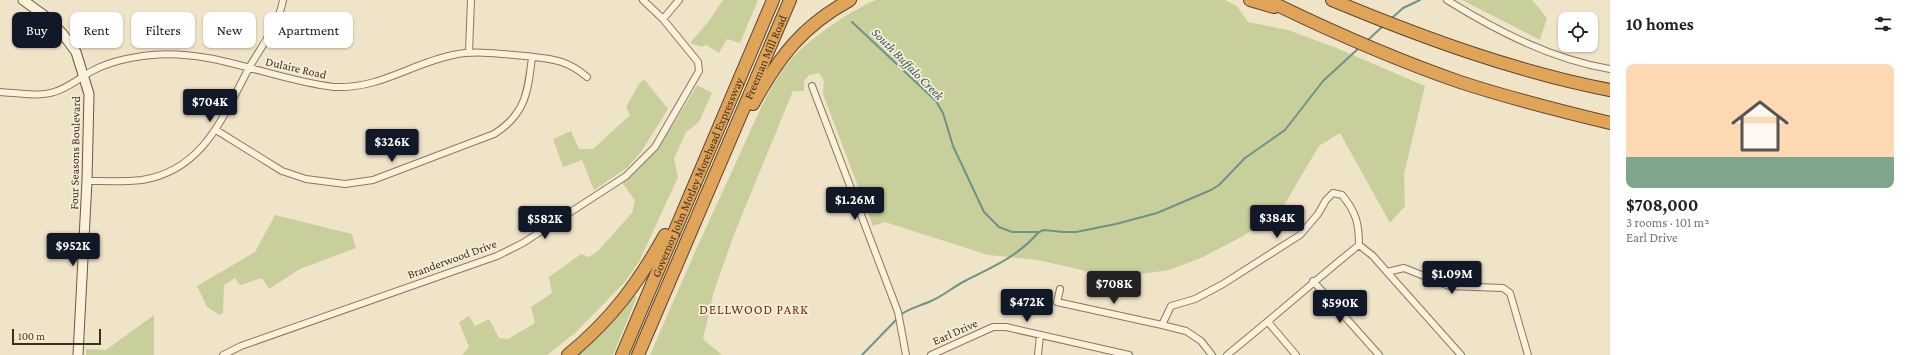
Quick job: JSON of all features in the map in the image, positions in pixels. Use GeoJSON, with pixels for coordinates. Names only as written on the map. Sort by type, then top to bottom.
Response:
{"type":"FeatureCollection","features":[{"type":"Feature","properties":{"kind":"highway","name":"Governor John Motley Morehead Expressway"},"geometry":{"type":"LineString","coordinates":[[622,355],[773,0]]}},
{"type":"Feature","properties":{"kind":"highway","name":"Freeman Mill Road"},"geometry":{"type":"LineString","coordinates":[[742,114],[790,0]]}},
{"type":"Feature","properties":{"kind":"highway"},"geometry":{"type":"LineString","coordinates":[[742,114],[752,106],[771,73],[788,48],[816,22],[850,0]]}},
{"type":"Feature","properties":{"kind":"highway"},"geometry":{"type":"LineString","coordinates":[[1250,0],[1291,12]]}},
{"type":"Feature","properties":{"kind":"highway"},"geometry":{"type":"LineString","coordinates":[[1267,0],[1380,52],[1461,82],[1550,108],[1610,123]]}},
{"type":"Feature","properties":{"kind":"highway"},"geometry":{"type":"LineString","coordinates":[[1332,0],[1370,16],[1512,65],[1610,90]]}},
{"type":"Feature","properties":{"kind":"highway","name":"Governor John Motley Morehead Expressway"},"geometry":{"type":"LineString","coordinates":[[638,355],[742,114]]}},
{"type":"Feature","properties":{"kind":"highway"},"geometry":{"type":"LineString","coordinates":[[568,355],[600,327],[625,300],[648,266],[668,231],[676,225]]}},
{"type":"Feature","properties":{"kind":"street","name":"Four Seasons Boulevard"},"geometry":{"type":"LineString","coordinates":[[23,0],[44,16],[62,33],[76,52],[89,94],[87,181],[78,355]]}},
{"type":"Feature","properties":{"kind":"street"},"geometry":{"type":"LineString","coordinates":[[87,181],[134,181],[152,178],[170,172],[193,156],[216,130],[275,23],[282,0]]}},
{"type":"Feature","properties":{"kind":"street"},"geometry":{"type":"LineString","coordinates":[[469,52],[471,0]]}},
{"type":"Feature","properties":{"kind":"street","name":"Branderwood Drive"},"geometry":{"type":"LineString","coordinates":[[223,355],[241,346],[496,256],[523,243],[626,176],[655,147],[699,71],[698,62],[663,20],[643,0]]}},
{"type":"Feature","properties":{"kind":"street"},"geometry":{"type":"LineString","coordinates":[[663,20],[679,0]]}},
{"type":"Feature","properties":{"kind":"street"},"geometry":{"type":"LineString","coordinates":[[1447,0],[1475,18],[1519,40],[1575,61],[1610,69]]}},
{"type":"Feature","properties":{"kind":"street","name":"Dulaire Road"},"geometry":{"type":"LineString","coordinates":[[0,92],[37,94],[54,93],[69,86],[84,75],[110,64],[153,54],[204,56],[325,86],[354,87],[380,81],[441,58],[469,52],[554,59],[569,64],[587,77]]}},
{"type":"Feature","properties":{"kind":"street"},"geometry":{"type":"LineString","coordinates":[[216,130],[288,174],[332,183],[363,182],[494,134],[500,130],[518,112],[525,99],[532,57]]}},
{"type":"Feature","properties":{"kind":"street"},"geometry":{"type":"LineString","coordinates":[[812,86],[898,312],[906,355]]}},
{"type":"Feature","properties":{"kind":"street"},"geometry":{"type":"LineString","coordinates":[[1162,325],[1171,306],[1195,299],[1223,284],[1300,235],[1318,214],[1326,200],[1334,193],[1342,195],[1355,215],[1359,226],[1359,245]]}},
{"type":"Feature","properties":{"kind":"street"},"geometry":{"type":"LineString","coordinates":[[1359,245],[1373,256],[1461,355]]}},
{"type":"Feature","properties":{"kind":"street"},"geometry":{"type":"LineString","coordinates":[[1227,355],[1268,322],[1313,281],[1359,245]]}},
{"type":"Feature","properties":{"kind":"street"},"geometry":{"type":"LineString","coordinates":[[1387,272],[1404,268],[1449,286],[1503,288],[1510,293],[1528,355]]}},
{"type":"Feature","properties":{"kind":"street"},"geometry":{"type":"LineString","coordinates":[[1313,281],[1380,355]]}},
{"type":"Feature","properties":{"kind":"street"},"geometry":{"type":"LineString","coordinates":[[1060,289],[1057,302],[1186,331],[1201,341],[1212,355]]}},
{"type":"Feature","properties":{"kind":"street"},"geometry":{"type":"LineString","coordinates":[[1268,322],[1296,355]]}},
{"type":"Feature","properties":{"kind":"street","name":"Earl Drive"},"geometry":{"type":"LineString","coordinates":[[931,355],[993,327],[1006,327],[1129,355]]}},
{"type":"Feature","properties":{"kind":"street"},"geometry":{"type":"LineString","coordinates":[[1038,355],[1040,335]]}},
{"type":"Feature","properties":{"kind":"green space"},"geometry":{"type":"Polygon","coordinates":[[[723,0],[758,0],[740,43],[727,39],[719,53],[706,45],[702,47],[690,43],[708,22],[723,0]]]}},
{"type":"Feature","properties":{"kind":"green space"},"geometry":{"type":"Polygon","coordinates":[[[876,0],[1225,0],[1237,6],[1248,22],[1288,30],[1334,47],[1425,86],[1404,174],[1405,206],[1390,223],[1340,133],[1319,146],[1283,207],[1273,217],[1243,236],[1203,257],[1169,270],[1121,277],[1103,275],[1038,260],[988,255],[885,222],[873,226],[823,94],[824,81],[819,73],[809,75],[804,81],[804,91],[793,91],[735,232],[714,291],[703,339],[722,355],[650,355],[753,125],[774,83],[792,58],[809,42],[844,17],[876,0]]]}},
{"type":"Feature","properties":{"kind":"green space"},"geometry":{"type":"Polygon","coordinates":[[[1462,0],[1532,0],[1547,18],[1540,40],[1462,0]]]}},
{"type":"Feature","properties":{"kind":"green space"},"geometry":{"type":"Polygon","coordinates":[[[644,79],[668,109],[641,152],[627,168],[594,190],[582,160],[563,167],[553,139],[571,131],[579,149],[593,149],[630,115],[626,107],[639,84],[644,79]]]}},
{"type":"Feature","properties":{"kind":"green space"},"geometry":{"type":"Polygon","coordinates":[[[697,85],[712,93],[699,122],[686,132],[674,159],[678,177],[640,260],[625,282],[576,332],[547,355],[462,355],[469,347],[459,322],[469,316],[475,326],[489,319],[499,338],[508,339],[535,323],[531,307],[552,293],[549,277],[581,254],[589,257],[598,251],[632,213],[635,201],[622,182],[645,161],[655,149],[673,125],[697,85]]]}},
{"type":"Feature","properties":{"kind":"green space"},"geometry":{"type":"Polygon","coordinates":[[[275,215],[352,234],[356,248],[300,269],[269,289],[262,278],[240,285],[235,278],[224,285],[223,313],[219,315],[207,307],[197,286],[255,252],[275,215]]]}},
{"type":"Feature","properties":{"kind":"green space"},"geometry":{"type":"Polygon","coordinates":[[[632,295],[637,297],[613,355],[574,355],[632,295]]]}},
{"type":"Feature","properties":{"kind":"green space"},"geometry":{"type":"Polygon","coordinates":[[[154,315],[154,355],[86,355],[86,349],[106,350],[154,315]]]}},
{"type":"Feature","properties":{"kind":"waterway","name":"South Buffalo Creek"},"geometry":{"type":"LineString","coordinates":[[1392,18],[1403,8],[1420,0]]}},
{"type":"Feature","properties":{"kind":"waterway","name":"South Buffalo Creek"},"geometry":{"type":"LineString","coordinates":[[852,22],[936,101],[943,113],[953,146],[984,212],[999,227],[1012,232],[1039,232],[1044,230],[1076,232],[1116,224],[1157,213],[1211,190],[1219,185],[1245,158],[1285,130],[1323,81],[1360,47]]}},
{"type":"Feature","properties":{"kind":"waterway","name":"South Buffalo Creek"},"geometry":{"type":"LineString","coordinates":[[1367,41],[1384,25]]}},
{"type":"Feature","properties":{"kind":"waterway"},"geometry":{"type":"LineString","coordinates":[[900,315],[935,299],[961,283],[1014,255],[1031,241],[1039,232]]}},
{"type":"Feature","properties":{"kind":"waterway"},"geometry":{"type":"LineString","coordinates":[[862,355],[897,319]]}},
{"type":"Feature","properties":{"kind":"district","name":"DELLWOOD PARK"},"geometry":{"type":"Point","coordinates":[754,309]}}]}
